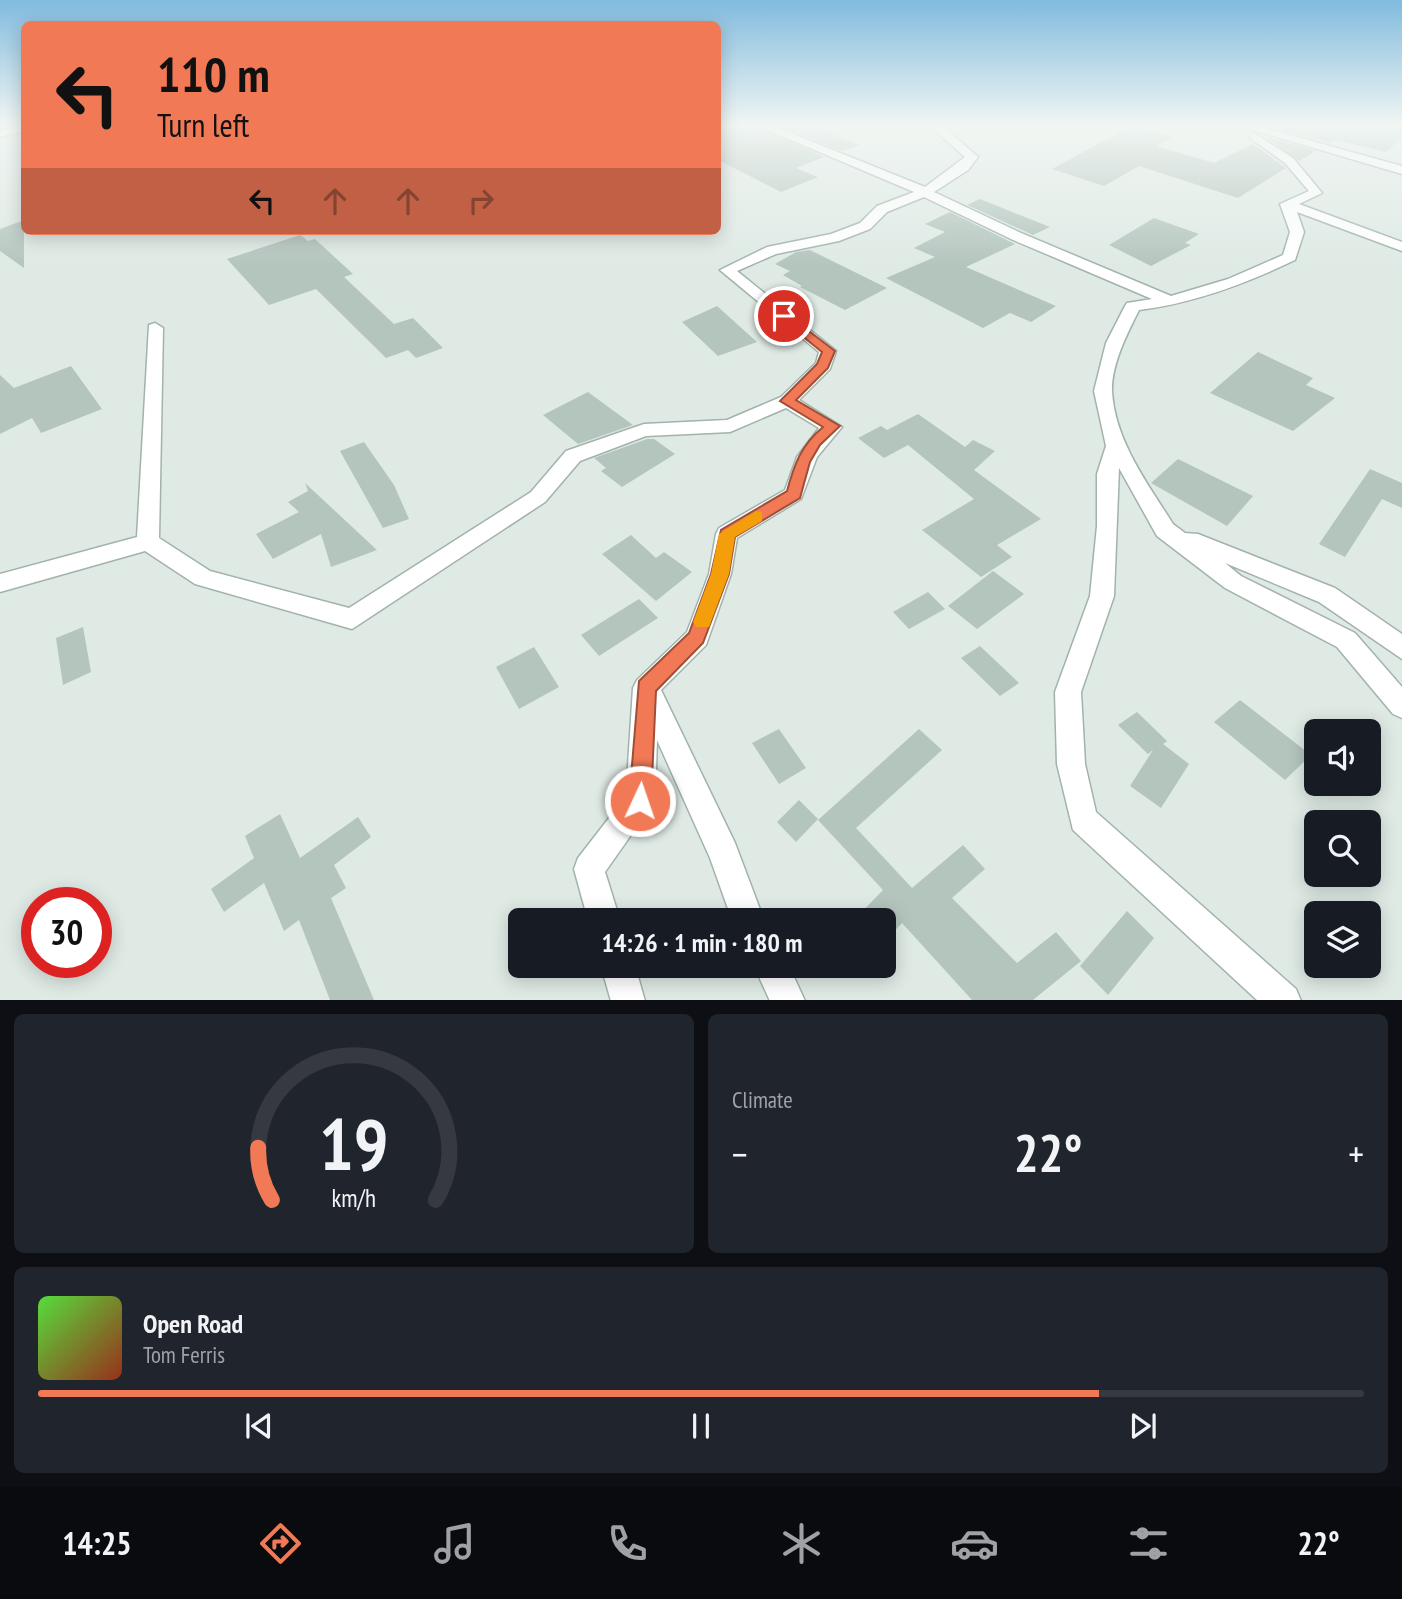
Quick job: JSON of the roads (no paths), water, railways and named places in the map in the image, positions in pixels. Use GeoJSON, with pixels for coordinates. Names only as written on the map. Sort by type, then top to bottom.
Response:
{"type":"FeatureCollection","features":[{"type":"Feature","properties":{"kind":"street"},"geometry":{"type":"LineString","coordinates":[[881,173],[927,191],[1017,236],[1174,302]]}},
{"type":"Feature","properties":{"kind":"street"},"geometry":{"type":"LineString","coordinates":[[0,583],[148,542],[203,578],[352,619],[538,496],[573,456],[644,430],[730,426],[787,401],[824,365],[828,351],[727,270],[772,250],[834,238],[865,226],[882,209],[927,191],[955,173]]}},
{"type":"Feature","properties":{"kind":"street"},"geometry":{"type":"LineString","coordinates":[[1286,204],[1316,193],[1303,173]]}},
{"type":"Feature","properties":{"kind":"street"},"geometry":{"type":"LineString","coordinates":[[1286,204],[1402,247]]}},
{"type":"Feature","properties":{"kind":"street"},"geometry":{"type":"LineString","coordinates":[[1286,204],[1297,232],[1290,257],[1244,278],[1174,302],[1133,306],[1114,343],[1103,391],[1116,446],[1165,530],[1233,582],[1346,640],[1402,706]]}},
{"type":"Feature","properties":{"kind":"street"},"geometry":{"type":"LineString","coordinates":[[148,542],[155,328]]}},
{"type":"Feature","properties":{"kind":"street"},"geometry":{"type":"LineString","coordinates":[[600,908],[589,869],[640,801],[646,688],[697,638],[720,574],[727,534],[794,494],[803,462],[814,442],[832,426],[787,401]]}},
{"type":"Feature","properties":{"kind":"street"},"geometry":{"type":"LineString","coordinates":[[1116,446],[1107,474],[1108,526],[1102,596],[1068,692],[1071,764],[1083,820],[1284,1000]]}},
{"type":"Feature","properties":{"kind":"street"},"geometry":{"type":"LineString","coordinates":[[1165,530],[1327,595],[1402,648]]}},
{"type":"Feature","properties":{"kind":"street"},"geometry":{"type":"LineString","coordinates":[[646,688],[724,854],[744,908]]}},
{"type":"Feature","properties":{"kind":"street"},"geometry":{"type":"LineString","coordinates":[[622,978],[628,1000]]}},
{"type":"Feature","properties":{"kind":"street"},"geometry":{"type":"LineString","coordinates":[[777,978],[788,1000]]}}]}
